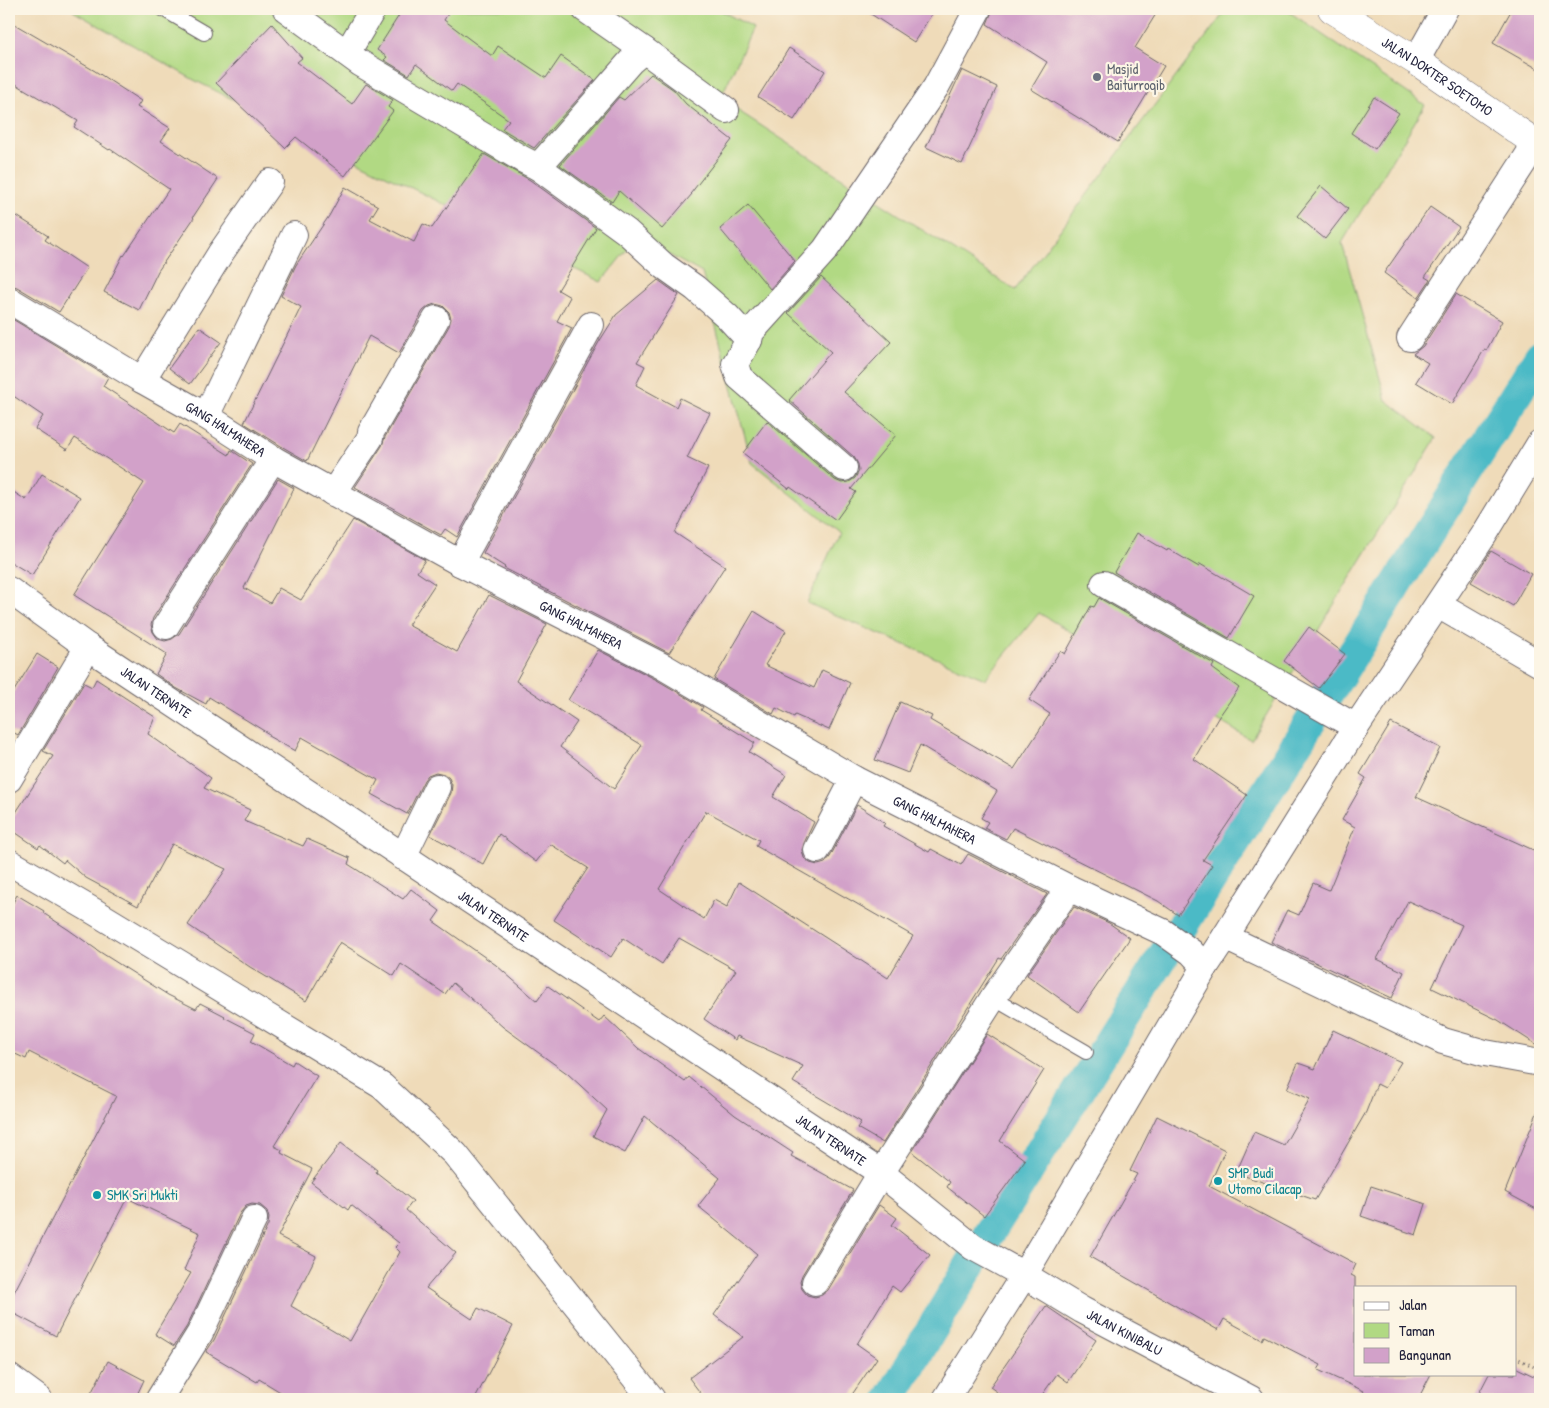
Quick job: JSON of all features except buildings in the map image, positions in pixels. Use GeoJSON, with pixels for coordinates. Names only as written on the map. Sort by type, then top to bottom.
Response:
{"type":"FeatureCollection","features":[{"type":"Feature","properties":{"kind":"street"},"geometry":{"type":"LineString","coordinates":[[286,9],[347,53],[386,78],[538,167],[627,232],[664,266],[695,288],[727,316],[749,340]]}},
{"type":"Feature","properties":{"kind":"street"},"geometry":{"type":"LineString","coordinates":[[347,53],[373,9]]}},
{"type":"Feature","properties":{"kind":"street"},"geometry":{"type":"LineString","coordinates":[[585,9],[726,110]]}},
{"type":"Feature","properties":{"kind":"street"},"geometry":{"type":"LineString","coordinates":[[844,468],[739,378],[735,364],[749,340],[751,332],[825,250],[936,87],[978,9]]}},
{"type":"Feature","properties":{"kind":"street","name":"JALAN DOKTER SOETOMO"},"geometry":{"type":"LineString","coordinates":[[1332,9],[1416,60],[1538,145]]}},
{"type":"Feature","properties":{"kind":"street"},"geometry":{"type":"LineString","coordinates":[[1416,60],[1444,9]]}},
{"type":"Feature","properties":{"kind":"street"},"geometry":{"type":"LineString","coordinates":[[538,167],[631,61],[644,50]]}},
{"type":"Feature","properties":{"kind":"street"},"geometry":{"type":"LineString","coordinates":[[1410,338],[1538,145]]}},
{"type":"Feature","properties":{"kind":"street"},"geometry":{"type":"LineString","coordinates":[[142,380],[220,254],[270,182]]}},
{"type":"Feature","properties":{"kind":"street"},"geometry":{"type":"LineString","coordinates":[[206,416],[294,235]]}},
{"type":"Feature","properties":{"kind":"street","name":"GANG HALMAHERA"},"geometry":{"type":"LineString","coordinates":[[9,300],[206,416],[273,459],[460,563],[664,667],[854,779],[1069,888],[1163,932],[1198,960]]}},
{"type":"Feature","properties":{"kind":"street"},"geometry":{"type":"LineString","coordinates":[[333,492],[370,438],[371,432],[436,319]]}},
{"type":"Feature","properties":{"kind":"street"},"geometry":{"type":"LineString","coordinates":[[460,563],[591,325]]}},
{"type":"Feature","properties":{"kind":"street"},"geometry":{"type":"LineString","coordinates":[[946,1399],[1013,1269],[1198,960],[1226,937],[1349,723],[1438,605],[1484,535],[1540,443]]}},
{"type":"Feature","properties":{"kind":"street"},"geometry":{"type":"LineString","coordinates":[[166,626],[273,459]]}},
{"type":"Feature","properties":{"kind":"street"},"geometry":{"type":"LineString","coordinates":[[1104,584],[1349,723]]}},
{"type":"Feature","properties":{"kind":"street","name":"JALAN TERNATE"},"geometry":{"type":"LineString","coordinates":[[9,590],[88,647],[882,1173],[973,1247],[1013,1269]]}},
{"type":"Feature","properties":{"kind":"street"},"geometry":{"type":"LineString","coordinates":[[1438,605],[1540,664]]}},
{"type":"Feature","properties":{"kind":"street"},"geometry":{"type":"LineString","coordinates":[[9,779],[88,647]]}},
{"type":"Feature","properties":{"kind":"street"},"geometry":{"type":"LineString","coordinates":[[817,850],[854,779]]}},
{"type":"Feature","properties":{"kind":"street"},"geometry":{"type":"LineString","coordinates":[[403,857],[437,787]]}},
{"type":"Feature","properties":{"kind":"street"},"geometry":{"type":"LineString","coordinates":[[9,862],[112,922],[382,1086],[455,1154],[652,1399]]}},
{"type":"Feature","properties":{"kind":"street"},"geometry":{"type":"LineString","coordinates":[[815,1282],[993,998],[1069,888]]}},
{"type":"Feature","properties":{"kind":"street"},"geometry":{"type":"LineString","coordinates":[[1226,937],[1443,1041],[1485,1053],[1540,1063]]}},
{"type":"Feature","properties":{"kind":"street"},"geometry":{"type":"LineString","coordinates":[[159,1399],[200,1333],[254,1219]]}},
{"type":"Feature","properties":{"kind":"street","name":"JALAN KINIBALU"},"geometry":{"type":"LineString","coordinates":[[1013,1269],[1082,1310],[1251,1399]]}},
{"type":"Feature","properties":{"kind":"street"},"geometry":{"type":"LineString","coordinates":[[9,1378],[39,1399]]}},
{"type":"Feature","properties":{"kind":"lane"},"geometry":{"type":"LineString","coordinates":[[163,9],[204,33]]}},
{"type":"Feature","properties":{"kind":"lane"},"geometry":{"type":"LineString","coordinates":[[993,998],[1086,1052]]}},
{"type":"Feature","properties":{"kind":"path"},"geometry":{"type":"LineString","coordinates":[[1516,1358],[1540,1370]]}},
{"type":"Feature","properties":{"kind":"green space"},"geometry":{"type":"Polygon","coordinates":[[[74,9],[718,9],[753,28],[720,99],[1015,290],[1227,9],[1285,9],[1425,105],[1342,243],[1386,400],[1436,438],[1251,740],[1039,613],[985,679],[807,603],[839,532],[752,463],[702,273],[637,237],[601,282],[194,80],[73,11],[74,9]]]}},
{"type":"Feature","properties":{"kind":"waterway"},"geometry":{"type":"LineString","coordinates":[[890,1399],[993,1227],[1540,356]]}},
{"type":"Feature","properties":{"kind":"place","name":"Masjid Baiturroqib"},"geometry":{"type":"Point","coordinates":[1097,77]}},
{"type":"Feature","properties":{"kind":"place","name":"SMP Budi Utomo Cilacap"},"geometry":{"type":"Point","coordinates":[1218,1181]}},
{"type":"Feature","properties":{"kind":"place","name":"SMK Sri Mukti"},"geometry":{"type":"Point","coordinates":[97,1195]}}]}
